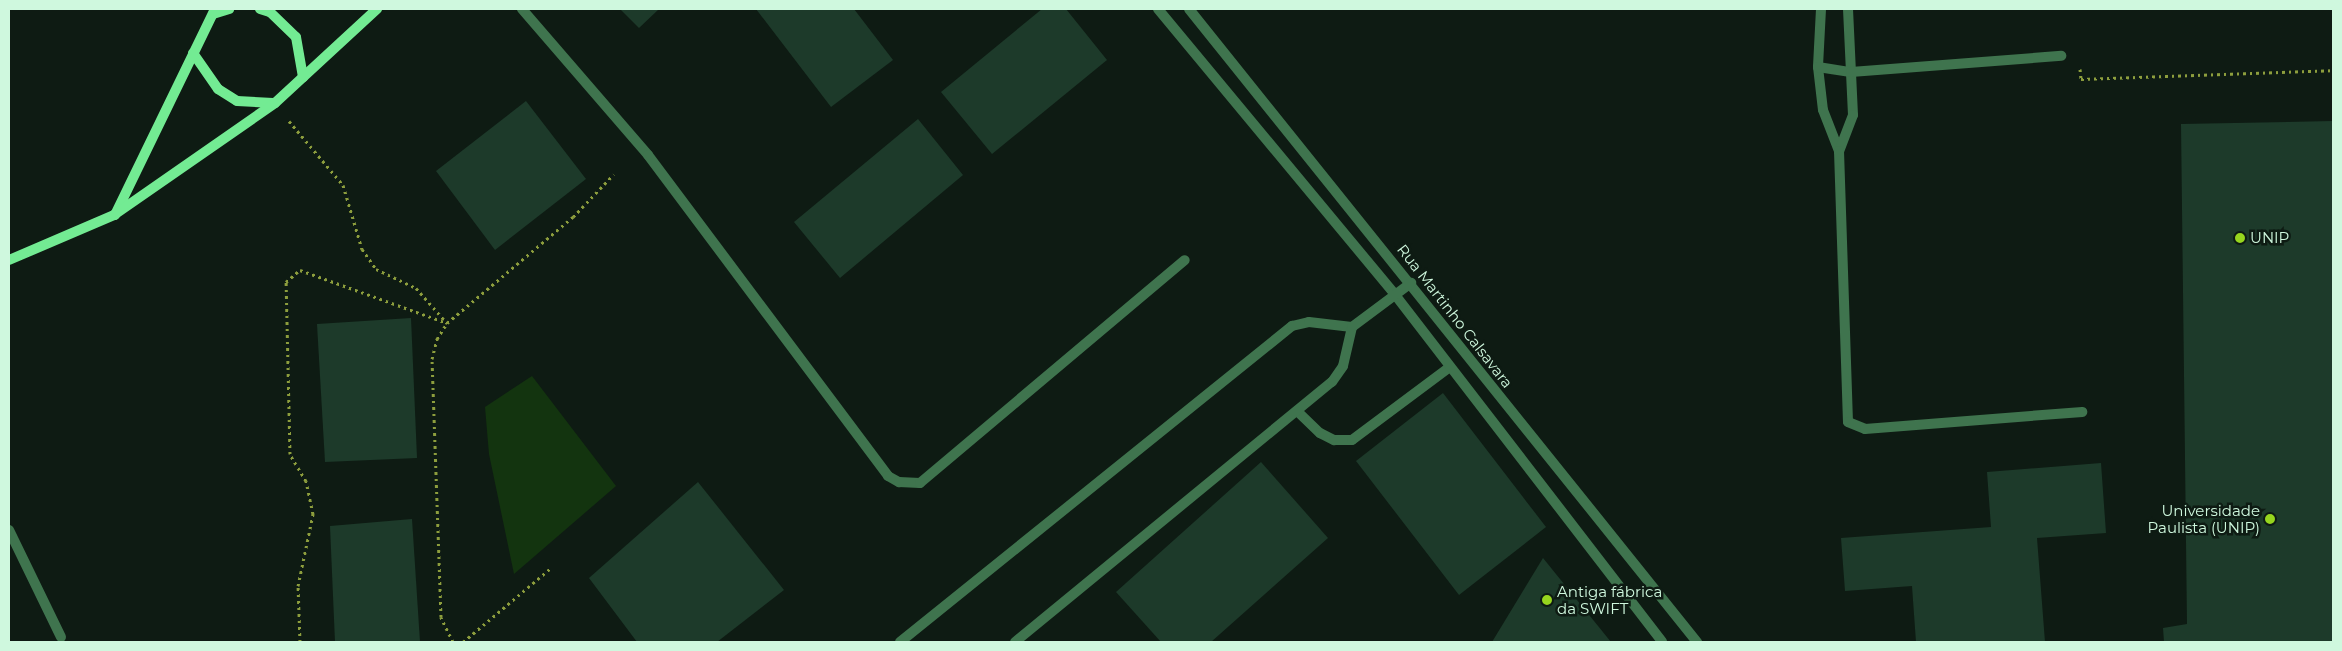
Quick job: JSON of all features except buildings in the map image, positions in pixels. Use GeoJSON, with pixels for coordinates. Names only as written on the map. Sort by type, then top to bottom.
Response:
{"type":"FeatureCollection","features":[{"type":"Feature","properties":{"kind":"main road"},"geometry":{"type":"LineString","coordinates":[[114,215],[214,11],[228,9]]}},
{"type":"Feature","properties":{"kind":"main road"},"geometry":{"type":"LineString","coordinates":[[260,9],[270,12],[296,37],[303,76]]}},
{"type":"Feature","properties":{"kind":"main road"},"geometry":{"type":"LineString","coordinates":[[9,260],[114,215],[275,103],[377,9]]}},
{"type":"Feature","properties":{"kind":"main road"},"geometry":{"type":"LineString","coordinates":[[193,53],[218,89],[237,101],[275,103]]}},
{"type":"Feature","properties":{"kind":"street"},"geometry":{"type":"LineString","coordinates":[[522,9],[648,155],[888,476],[899,482],[920,483],[1185,260]]}},
{"type":"Feature","properties":{"kind":"street"},"geometry":{"type":"LineString","coordinates":[[1158,9],[1396,296],[1662,642]]}},
{"type":"Feature","properties":{"kind":"street","name":"Rua Martinho Calsavara"},"geometry":{"type":"LineString","coordinates":[[1189,9],[1698,642]]}},
{"type":"Feature","properties":{"kind":"street"},"geometry":{"type":"LineString","coordinates":[[1821,9],[1818,67],[1829,131],[1839,151],[1848,422],[1865,429],[2082,412]]}},
{"type":"Feature","properties":{"kind":"street"},"geometry":{"type":"LineString","coordinates":[[1839,151],[1853,115],[1848,9]]}},
{"type":"Feature","properties":{"kind":"street"},"geometry":{"type":"LineString","coordinates":[[1818,67],[1851,72],[2061,56]]}},
{"type":"Feature","properties":{"kind":"street"},"geometry":{"type":"LineString","coordinates":[[1829,131],[1848,130]]}},
{"type":"Feature","properties":{"kind":"street"},"geometry":{"type":"LineString","coordinates":[[900,642],[1292,326],[1309,322],[1352,327],[1411,283]]}},
{"type":"Feature","properties":{"kind":"street"},"geometry":{"type":"LineString","coordinates":[[1015,642],[1332,382],[1343,366],[1352,327]]}},
{"type":"Feature","properties":{"kind":"street"},"geometry":{"type":"LineString","coordinates":[[1297,411],[1320,434],[1334,440],[1352,440],[1450,368]]}},
{"type":"Feature","properties":{"kind":"street"},"geometry":{"type":"LineString","coordinates":[[9,530],[60,637]]}},
{"type":"Feature","properties":{"kind":"path"},"geometry":{"type":"LineString","coordinates":[[2061,56],[2079,55],[2081,79],[2333,70]]}},
{"type":"Feature","properties":{"kind":"path"},"geometry":{"type":"LineString","coordinates":[[275,103],[343,185],[362,249],[376,269],[416,288],[447,323]]}},
{"type":"Feature","properties":{"kind":"path"},"geometry":{"type":"LineString","coordinates":[[453,642],[440,617],[432,359],[447,323],[573,217],[614,174]]}},
{"type":"Feature","properties":{"kind":"path"},"geometry":{"type":"LineString","coordinates":[[300,642],[298,586],[312,514],[306,481],[290,454],[286,282],[300,270],[447,323]]}},
{"type":"Feature","properties":{"kind":"path"},"geometry":{"type":"LineString","coordinates":[[463,642],[551,568]]}},
{"type":"Feature","properties":{"kind":"shaded area"},"geometry":{"type":"Polygon","coordinates":[[[532,376],[616,486],[514,574],[489,454],[485,407],[532,376]]]}},
{"type":"Feature","properties":{"kind":"place","name":"UNIP"},"geometry":{"type":"Point","coordinates":[2240,238]}},
{"type":"Feature","properties":{"kind":"place","name":"Universidade Paulista (UNIP)"},"geometry":{"type":"Point","coordinates":[2270,519]}},
{"type":"Feature","properties":{"kind":"place","name":"Antiga fábrica da SWIFT"},"geometry":{"type":"Point","coordinates":[1547,600]}}]}
